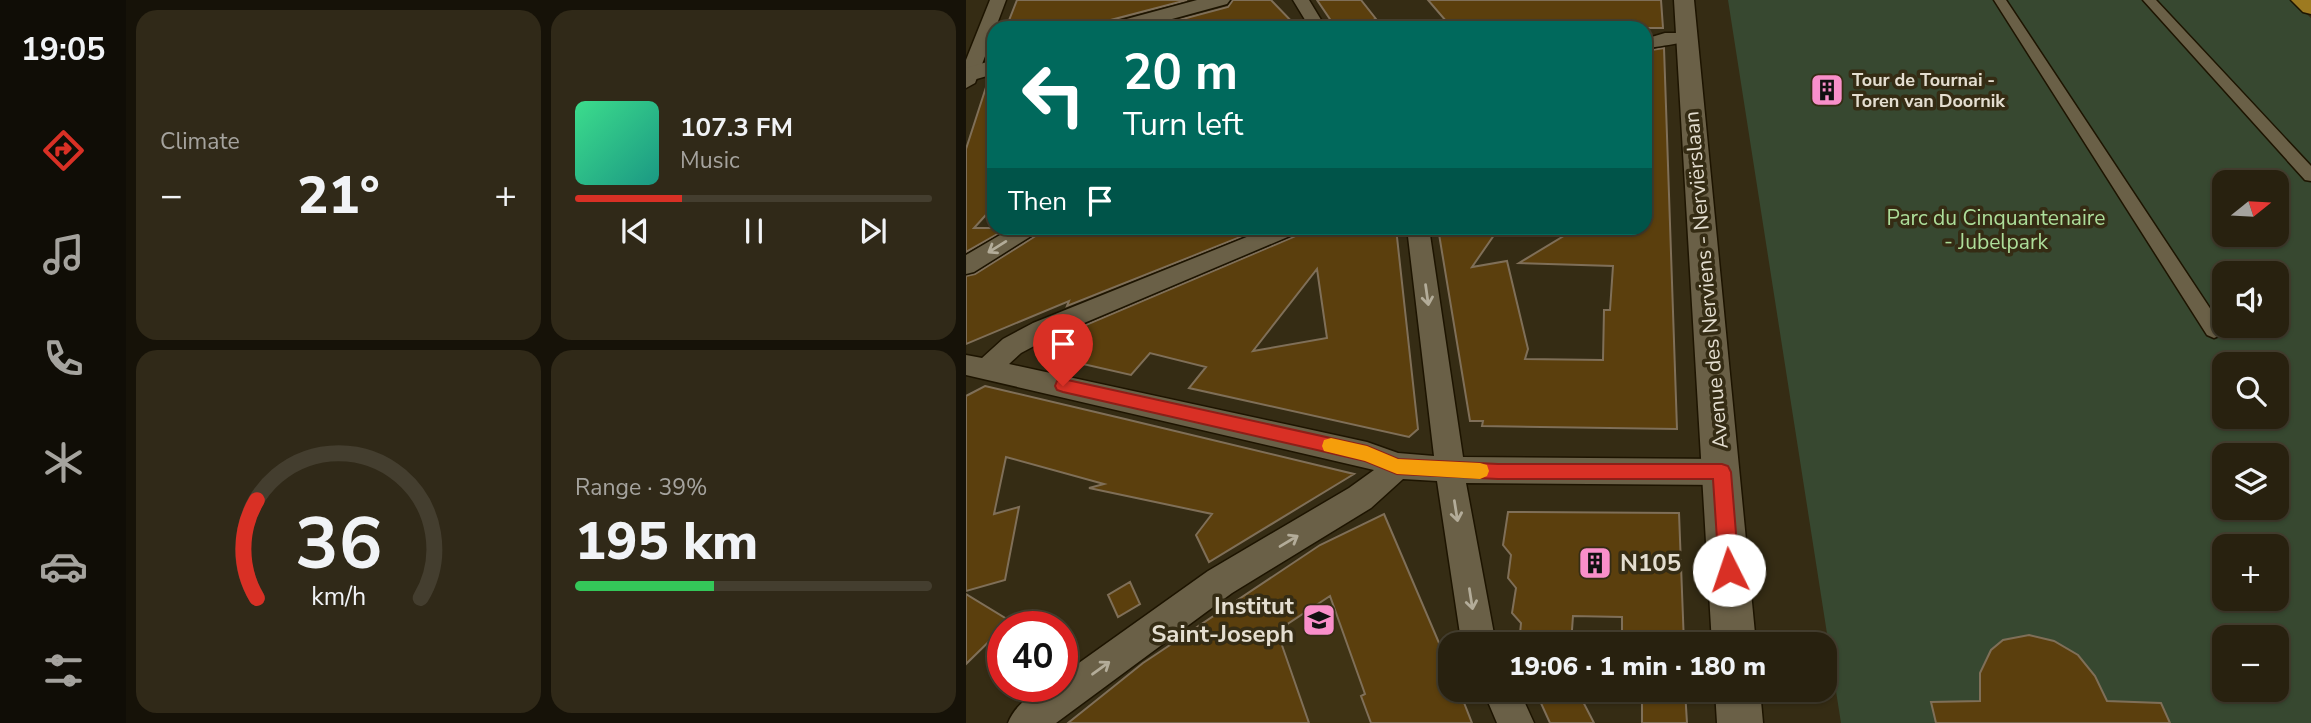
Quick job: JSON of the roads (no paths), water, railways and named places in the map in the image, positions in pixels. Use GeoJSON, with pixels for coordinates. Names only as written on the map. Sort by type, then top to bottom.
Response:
{"type":"FeatureCollection","features":[{"type":"Feature","properties":{"kind":"highway"},"geometry":{"type":"LineString","coordinates":[[2303,0],[2311,7]]}},
{"type":"Feature","properties":{"kind":"street"},"geometry":{"type":"LineString","coordinates":[[991,21],[998,0]]}},
{"type":"Feature","properties":{"kind":"street"},"geometry":{"type":"LineString","coordinates":[[1140,21],[1216,0]]}},
{"type":"Feature","properties":{"kind":"street"},"geometry":{"type":"LineString","coordinates":[[1301,0],[1314,21]]}},
{"type":"Feature","properties":{"kind":"street","name":"Avenue des Nerviens - Nerviërslaan"},"geometry":{"type":"LineString","coordinates":[[1684,0],[1733,632]]}},
{"type":"Feature","properties":{"kind":"street"},"geometry":{"type":"LineString","coordinates":[[2000,0],[2212,327]]}},
{"type":"Feature","properties":{"kind":"street"},"geometry":{"type":"LineString","coordinates":[[2149,0],[2311,176]]}},
{"type":"Feature","properties":{"kind":"street"},"geometry":{"type":"LineString","coordinates":[[976,69],[987,34]]}},
{"type":"Feature","properties":{"kind":"street"},"geometry":{"type":"LineString","coordinates":[[1652,42],[1665,38],[1687,42]]}},
{"type":"Feature","properties":{"kind":"street"},"geometry":{"type":"LineString","coordinates":[[1652,49],[1687,42]]}},
{"type":"Feature","properties":{"kind":"street"},"geometry":{"type":"LineString","coordinates":[[966,266],[1017,235]]}},
{"type":"Feature","properties":{"kind":"street"},"geometry":{"type":"LineString","coordinates":[[972,367],[1042,330],[1272,235]]}},
{"type":"Feature","properties":{"kind":"street"},"geometry":{"type":"LineString","coordinates":[[1419,235],[1477,632]]}},
{"type":"Feature","properties":{"kind":"street"},"geometry":{"type":"LineString","coordinates":[[972,367],[1367,454],[1397,467],[1722,472]]}},
{"type":"Feature","properties":{"kind":"street"},"geometry":{"type":"LineString","coordinates":[[1026,723],[1220,582],[1360,498],[1397,467]]}},
{"type":"Feature","properties":{"kind":"street"},"geometry":{"type":"LineString","coordinates":[[1507,702],[1516,723]]}},
{"type":"Feature","properties":{"kind":"street"},"geometry":{"type":"LineString","coordinates":[[1739,702],[1740,723]]}},
{"type":"Feature","properties":{"kind":"place","name":"Tour de Tournai - Toren van Doornik"},"geometry":{"type":"Point","coordinates":[1827,90]}},
{"type":"Feature","properties":{"kind":"place","name":"N105"},"geometry":{"type":"Point","coordinates":[1595,563]}},
{"type":"Feature","properties":{"kind":"place","name":"Institut Saint-Joseph"},"geometry":{"type":"Point","coordinates":[1319,620]}},
{"type":"Feature","properties":{"kind":"park label","name":"Parc du Cinquantenaire - Jubelpark"},"geometry":{"type":"Point","coordinates":[1996,230]}}]}
